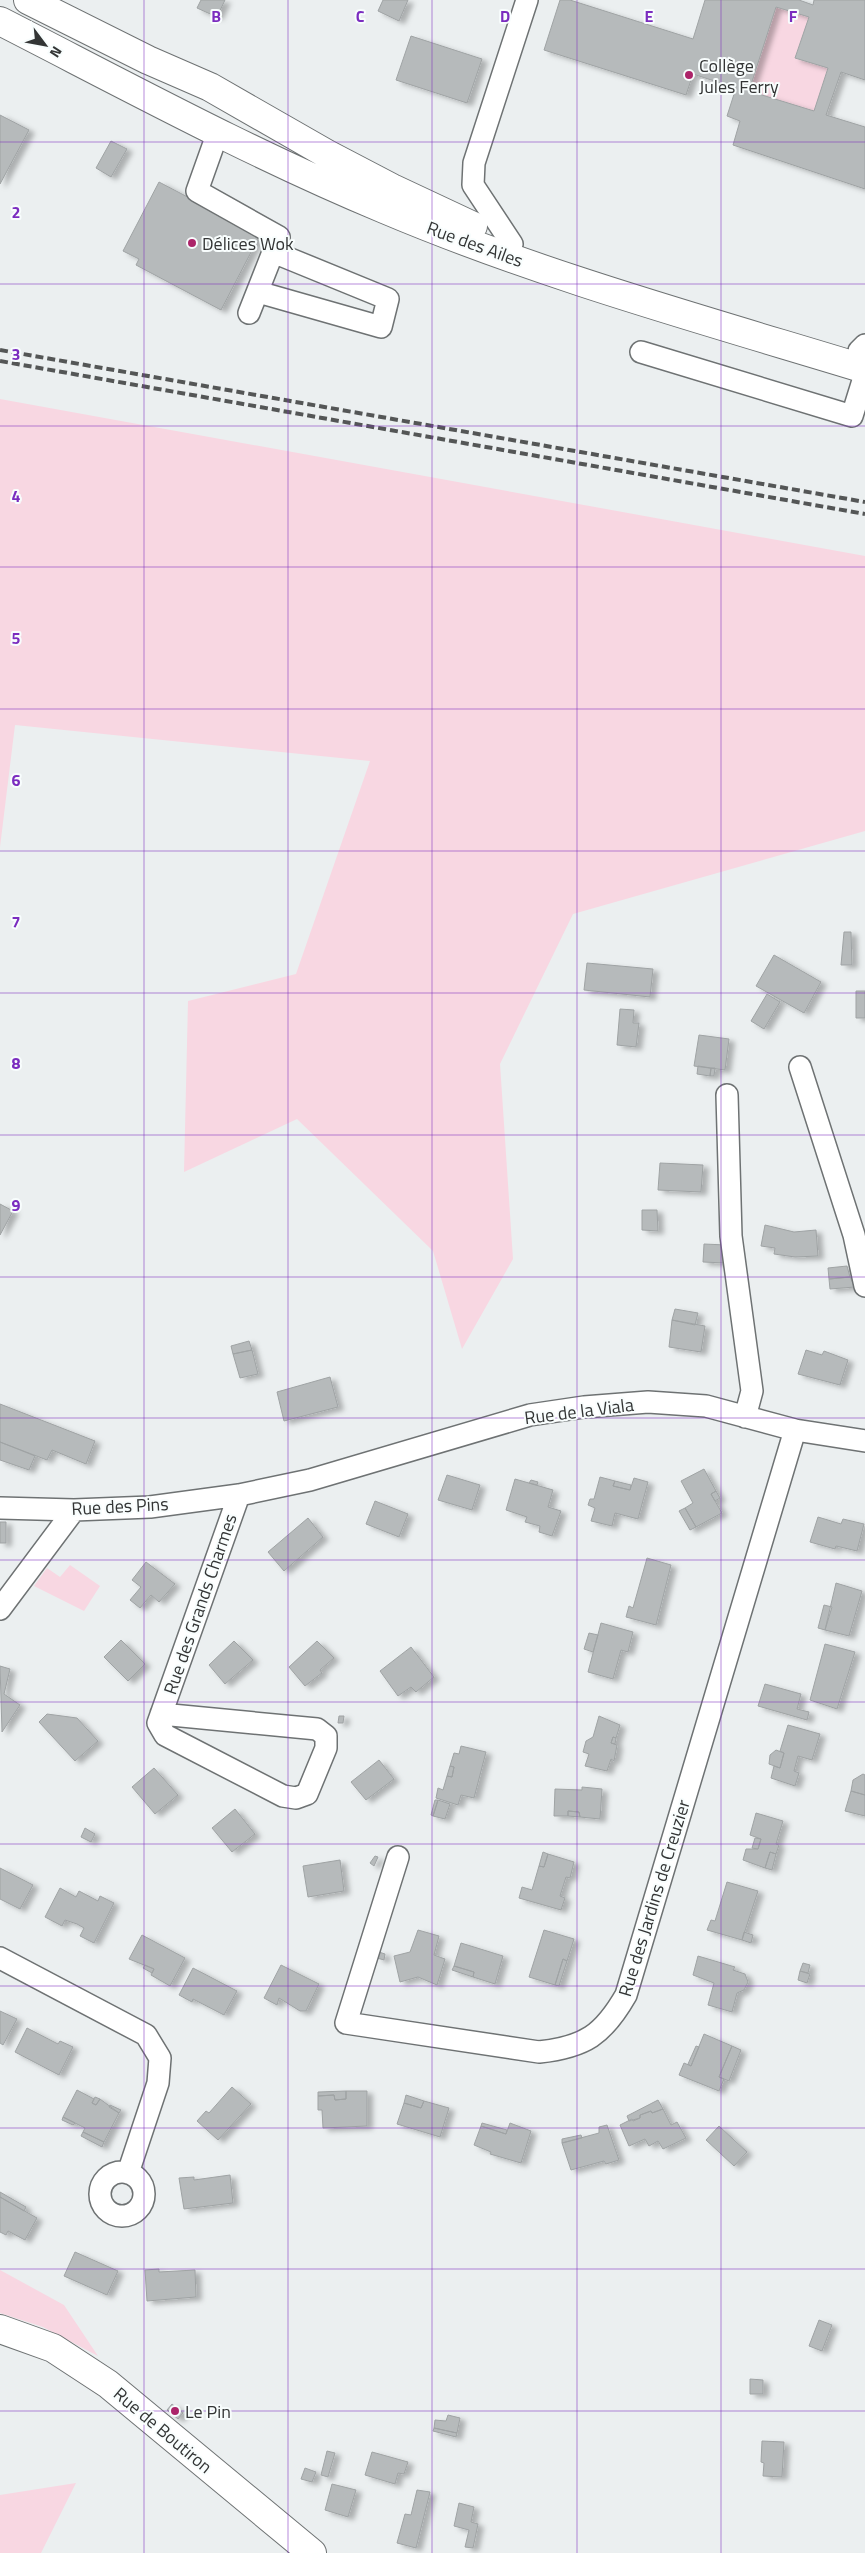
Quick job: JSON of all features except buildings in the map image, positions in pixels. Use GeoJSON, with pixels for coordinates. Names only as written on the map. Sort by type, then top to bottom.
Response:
{"type":"FeatureCollection","features":[{"type":"Feature","properties":{"kind":"main road","name":"Rue des Ailes"},"geometry":{"type":"LineString","coordinates":[[28,0],[148,60],[210,87],[392,188],[512,244],[864,358]]}},
{"type":"Feature","properties":{"kind":"main road","name":"Rue des Ailes"},"geometry":{"type":"LineString","coordinates":[[0,21],[274,161],[386,210],[506,256],[864,358]]}},
{"type":"Feature","properties":{"kind":"main road","name":"Rue de Boutiron"},"geometry":{"type":"LineString","coordinates":[[0,2329],[53,2348],[108,2384],[312,2553]]}},
{"type":"Feature","properties":{"kind":"street"},"geometry":{"type":"LineString","coordinates":[[512,244],[473,185],[474,163],[526,0]]}},
{"type":"Feature","properties":{"kind":"street"},"geometry":{"type":"LineString","coordinates":[[218,132],[198,191],[279,237],[249,313]]}},
{"type":"Feature","properties":{"kind":"street"},"geometry":{"type":"LineString","coordinates":[[258,292],[381,327],[388,299],[273,252]]}},
{"type":"Feature","properties":{"kind":"street"},"geometry":{"type":"LineString","coordinates":[[641,352],[852,416],[864,358]]}},
{"type":"Feature","properties":{"kind":"street"},"geometry":{"type":"LineString","coordinates":[[800,1067],[854,1235],[865,1286]]}},
{"type":"Feature","properties":{"kind":"street"},"geometry":{"type":"LineString","coordinates":[[727,1095],[732,1236],[752,1391],[745,1417]]}},
{"type":"Feature","properties":{"kind":"street","name":"Rue de la Viala"},"geometry":{"type":"LineString","coordinates":[[238,1495],[310,1480],[530,1415],[584,1407],[648,1402],[706,1406],[795,1430],[865,1441]]}},
{"type":"Feature","properties":{"kind":"street","name":"Rue des Jardins de Creuzier"},"geometry":{"type":"LineString","coordinates":[[398,1857],[346,2023],[539,2052],[567,2049],[590,2038],[613,2018],[626,1995],[795,1430]]}},
{"type":"Feature","properties":{"kind":"street","name":"Rue des Pins"},"geometry":{"type":"LineString","coordinates":[[0,1508],[74,1510],[150,1507],[238,1495]]}},
{"type":"Feature","properties":{"kind":"street","name":"Rue des Grands Charmes"},"geometry":{"type":"LineString","coordinates":[[162,1714],[317,1730],[326,1736],[326,1748],[307,1794],[296,1798],[283,1796],[165,1735],[158,1723],[238,1495]]}},
{"type":"Feature","properties":{"kind":"street"},"geometry":{"type":"LineString","coordinates":[[0,1609],[74,1510]]}},
{"type":"Feature","properties":{"kind":"street"},"geometry":{"type":"LineString","coordinates":[[0,1958],[146,2035],[160,2058],[158,2083],[128,2173]]}},
{"type":"Feature","properties":{"kind":"shaded area"},"geometry":{"type":"Polygon","coordinates":[[[776,7],[809,17],[795,58],[828,68],[814,111],[749,91],[776,7]]]}},
{"type":"Feature","properties":{"kind":"shaded area"},"geometry":{"type":"Polygon","coordinates":[[[0,399],[865,556],[865,831],[573,914],[500,1064],[513,1259],[462,1349],[433,1251],[297,1119],[184,1172],[188,1001],[296,974],[370,761],[15,725],[0,847],[0,399]]]}},
{"type":"Feature","properties":{"kind":"shaded area"},"geometry":{"type":"Polygon","coordinates":[[[70,1565],[100,1586],[84,1611],[34,1586],[47,1568],[60,1577],[70,1565]]]}},
{"type":"Feature","properties":{"kind":"shaded area"},"geometry":{"type":"Polygon","coordinates":[[[0,2270],[64,2305],[98,2356],[43,2327],[0,2313],[0,2270]]]}},
{"type":"Feature","properties":{"kind":"shaded area"},"geometry":{"type":"Polygon","coordinates":[[[76,2483],[41,2553],[0,2553],[0,2495],[76,2483]]]}},
{"type":"Feature","properties":{"kind":"railway"},"geometry":{"type":"LineString","coordinates":[[0,350],[865,502]]}},
{"type":"Feature","properties":{"kind":"railway"},"geometry":{"type":"LineString","coordinates":[[0,361],[865,514]]}},
{"type":"Feature","properties":{"kind":"place","name":"Collège Jules Ferry"},"geometry":{"type":"Point","coordinates":[689,75]}},
{"type":"Feature","properties":{"kind":"place","name":"Délices Wok"},"geometry":{"type":"Point","coordinates":[192,243]}},
{"type":"Feature","properties":{"kind":"place","name":"Le Pin"},"geometry":{"type":"Point","coordinates":[175,2411]}}]}
